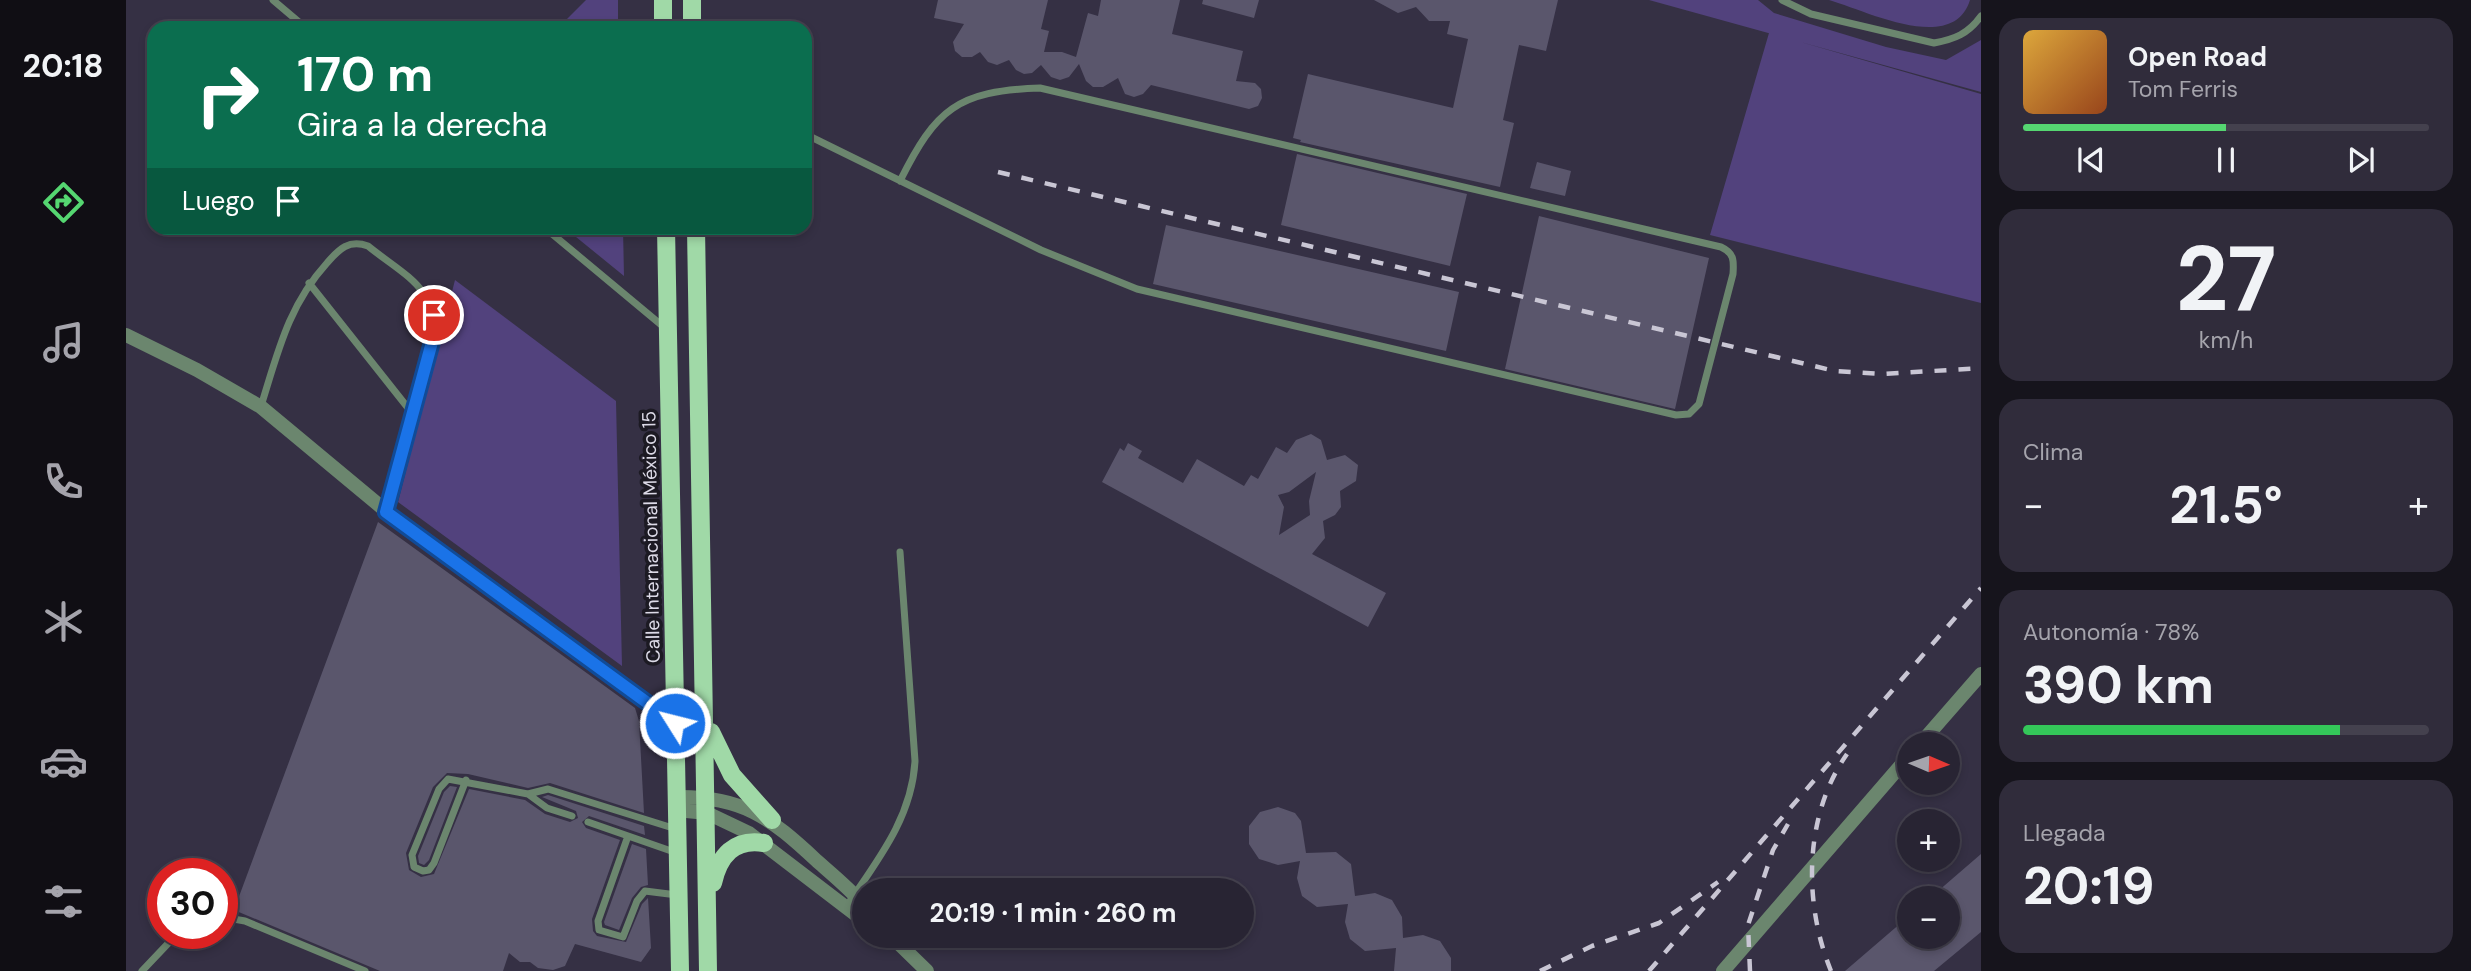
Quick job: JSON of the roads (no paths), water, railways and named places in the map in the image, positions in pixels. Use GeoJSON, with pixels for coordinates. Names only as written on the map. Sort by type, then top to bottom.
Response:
{"type":"FeatureCollection","features":[{"type":"Feature","properties":{"kind":"main road"},"geometry":{"type":"LineString","coordinates":[[663,0],[663,21]]}},
{"type":"Feature","properties":{"kind":"main road"},"geometry":{"type":"LineString","coordinates":[[692,0],[692,21]]}},
{"type":"Feature","properties":{"kind":"main road","name":"Calle Internacional México 15"},"geometry":{"type":"LineString","coordinates":[[666,235],[680,971]]}},
{"type":"Feature","properties":{"kind":"main road"},"geometry":{"type":"LineString","coordinates":[[696,235],[707,720],[708,971]]}},
{"type":"Feature","properties":{"kind":"main road"},"geometry":{"type":"LineString","coordinates":[[707,720],[732,775],[772,820]]}},
{"type":"Feature","properties":{"kind":"main road"},"geometry":{"type":"LineString","coordinates":[[708,911],[719,861],[740,844],[764,842]]}},
{"type":"Feature","properties":{"kind":"street"},"geometry":{"type":"LineString","coordinates":[[126,335],[197,370],[261,407],[386,512],[675,723]]}},
{"type":"Feature","properties":{"kind":"street"},"geometry":{"type":"LineString","coordinates":[[1930,732],[1981,674]]}},
{"type":"Feature","properties":{"kind":"street"},"geometry":{"type":"LineString","coordinates":[[1723,971],[1897,770]]}},
{"type":"Feature","properties":{"kind":"street"},"geometry":{"type":"LineString","coordinates":[[676,804],[733,802],[772,820],[852,893]]}},
{"type":"Feature","properties":{"kind":"street"},"geometry":{"type":"LineString","coordinates":[[707,805],[764,842],[852,912]]}},
{"type":"Feature","properties":{"kind":"street"},"geometry":{"type":"LineString","coordinates":[[901,948],[927,971]]}},
{"type":"Feature","properties":{"kind":"lane"},"geometry":{"type":"LineString","coordinates":[[272,0],[298,21]]}},
{"type":"Feature","properties":{"kind":"lane"},"geometry":{"type":"LineString","coordinates":[[1782,0],[1811,14],[1934,43],[1954,39],[1970,31],[1981,16]]}},
{"type":"Feature","properties":{"kind":"lane"},"geometry":{"type":"LineString","coordinates":[[812,137],[900,181],[1041,250],[1137,289],[1676,415],[1689,414],[1699,404],[1733,274],[1733,257],[1721,247],[1040,88],[968,99],[948,111],[933,122],[921,138],[900,181]]}},
{"type":"Feature","properties":{"kind":"lane"},"geometry":{"type":"LineString","coordinates":[[552,235],[668,331]]}},
{"type":"Feature","properties":{"kind":"lane"},"geometry":{"type":"LineString","coordinates":[[261,407],[293,309],[309,283],[341,248],[359,243],[368,246],[425,293],[431,303],[434,329],[386,512]]}},
{"type":"Feature","properties":{"kind":"lane"},"geometry":{"type":"LineString","coordinates":[[309,283],[412,413]]}},
{"type":"Feature","properties":{"kind":"lane"},"geometry":{"type":"LineString","coordinates":[[871,878],[908,808],[914,785],[915,761],[900,552]]}},
{"type":"Feature","properties":{"kind":"lane"},"geometry":{"type":"LineString","coordinates":[[466,780],[434,863],[429,870],[419,870],[414,867],[412,855],[439,789],[448,779],[466,780],[528,794],[547,808],[572,816]]}},
{"type":"Feature","properties":{"kind":"lane"},"geometry":{"type":"LineString","coordinates":[[528,794],[538,789],[548,789],[676,829]]}},
{"type":"Feature","properties":{"kind":"lane"},"geometry":{"type":"LineString","coordinates":[[588,822],[677,853]]}},
{"type":"Feature","properties":{"kind":"lane"},"geometry":{"type":"LineString","coordinates":[[628,836],[598,921],[599,930],[622,937],[637,901],[645,891],[678,896]]}},
{"type":"Feature","properties":{"kind":"lane"},"geometry":{"type":"LineString","coordinates":[[846,907],[852,904]]}},
{"type":"Feature","properties":{"kind":"lane"},"geometry":{"type":"LineString","coordinates":[[238,921],[252,924],[365,971]]}},
{"type":"Feature","properties":{"kind":"lane"},"geometry":{"type":"LineString","coordinates":[[142,971],[163,949]]}},
{"type":"Feature","properties":{"kind":"railway"},"geometry":{"type":"LineString","coordinates":[[998,172],[1835,371],[1884,374],[1981,368]]}},
{"type":"Feature","properties":{"kind":"railway"},"geometry":{"type":"LineString","coordinates":[[1649,971],[1981,588]]}},
{"type":"Feature","properties":{"kind":"railway"},"geometry":{"type":"LineString","coordinates":[[1831,971],[1816,917],[1812,860],[1822,804],[1847,754]]}},
{"type":"Feature","properties":{"kind":"railway"},"geometry":{"type":"LineString","coordinates":[[1750,971],[1748,925],[1773,850],[1788,824]]}},
{"type":"Feature","properties":{"kind":"railway"},"geometry":{"type":"LineString","coordinates":[[1540,971],[1592,946],[1659,923],[1718,882]]}}]}
